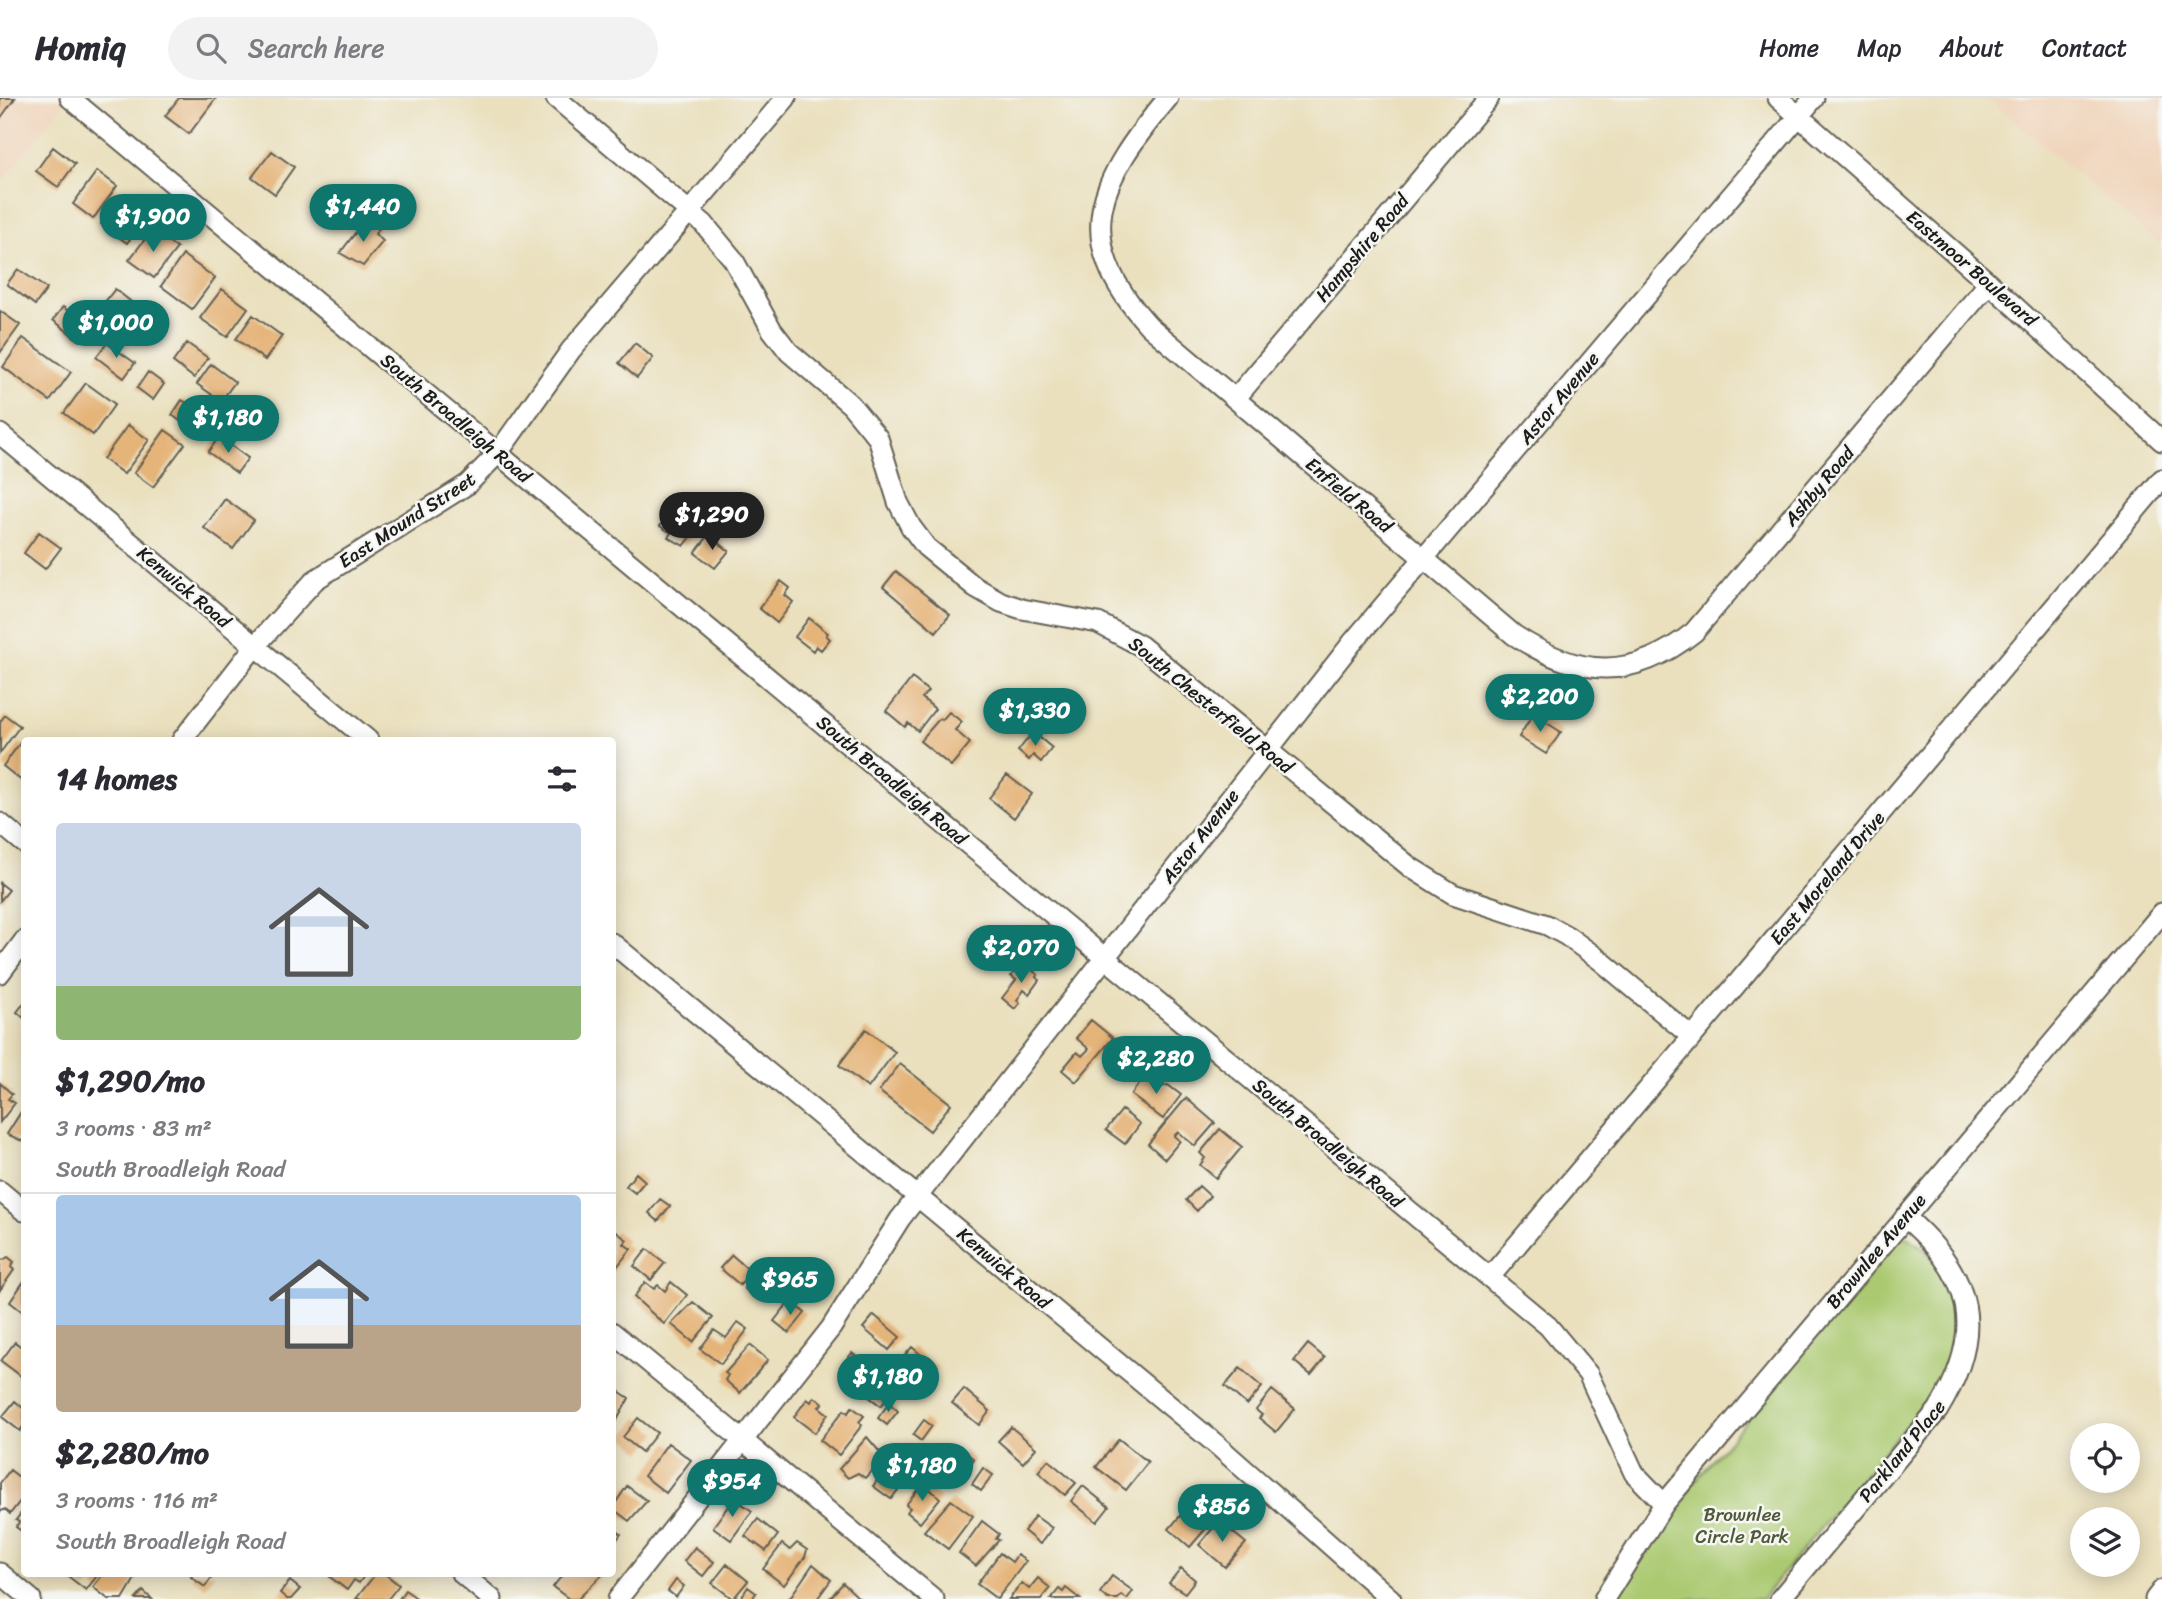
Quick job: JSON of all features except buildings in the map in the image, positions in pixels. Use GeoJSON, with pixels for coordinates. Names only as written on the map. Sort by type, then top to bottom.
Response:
{"type":"FeatureCollection","features":[{"type":"Feature","properties":{"kind":"street","name":"South Broadleigh Road"},"geometry":{"type":"LineString","coordinates":[[70,98],[1548,1326],[1588,1374],[1634,1473],[1664,1504]]}},
{"type":"Feature","properties":{"kind":"street","name":"South Chesterfield Road"},"geometry":{"type":"LineString","coordinates":[[556,98],[704,224],[733,259],[772,330],[789,352],[851,405],[872,429],[878,438],[898,502],[911,527],[926,547],[975,587],[1002,601],[1021,609],[1098,623],[1142,646],[1437,886],[1453,894],[1547,925],[1600,960],[1692,1037]]}},
{"type":"Feature","properties":{"kind":"street","name":"East Mound Street"},"geometry":{"type":"LineString","coordinates":[[184,737],[255,646],[315,580],[468,484],[498,453],[571,350],[786,98]]}},
{"type":"Feature","properties":{"kind":"street","name":"Enfield Road"},"geometry":{"type":"LineString","coordinates":[[1168,98],[1135,137],[1107,186],[1100,230],[1107,261],[1124,295],[1142,318],[1514,635],[1543,654],[1587,668],[1609,670],[1630,666]]}},
{"type":"Feature","properties":{"kind":"street","name":"Hampshire Road"},"geometry":{"type":"LineString","coordinates":[[1235,399],[1489,98]]}},
{"type":"Feature","properties":{"kind":"street","name":"Eastmoor Boulevard"},"geometry":{"type":"LineString","coordinates":[[1778,98],[1989,282],[2162,441]]}},
{"type":"Feature","properties":{"kind":"street","name":"Astor Avenue"},"geometry":{"type":"LineString","coordinates":[[618,1599],[831,1328],[917,1196],[1267,750],[1424,558],[1814,98]]}},
{"type":"Feature","properties":{"kind":"street","name":"Ashby Road"},"geometry":{"type":"LineString","coordinates":[[1630,666],[1675,647],[1711,615],[1989,282]]}},
{"type":"Feature","properties":{"kind":"street","name":"Kenwick Road"},"geometry":{"type":"LineString","coordinates":[[0,434],[364,737]]}},
{"type":"Feature","properties":{"kind":"street","name":"East Moreland Drive"},"geometry":{"type":"LineString","coordinates":[[1490,1277],[2162,479]]}},
{"type":"Feature","properties":{"kind":"street"},"geometry":{"type":"LineString","coordinates":[[0,823],[21,840]]}},
{"type":"Feature","properties":{"kind":"street","name":"Brownlee Avenue"},"geometry":{"type":"LineString","coordinates":[[1604,1599],[1664,1504],[2162,913]]}},
{"type":"Feature","properties":{"kind":"street"},"geometry":{"type":"LineString","coordinates":[[0,973],[21,945]]}},
{"type":"Feature","properties":{"kind":"street","name":"Kenwick Road"},"geometry":{"type":"LineString","coordinates":[[616,946],[1217,1445],[1391,1599]]}},
{"type":"Feature","properties":{"kind":"street"},"geometry":{"type":"LineString","coordinates":[[0,1191],[21,1208]]}},
{"type":"Feature","properties":{"kind":"street","name":"Parkland Place"},"geometry":{"type":"LineString","coordinates":[[1780,1599],[1938,1410],[1956,1381],[1966,1351],[1968,1318],[1961,1286],[1942,1255],[1905,1217]]}},
{"type":"Feature","properties":{"kind":"street"},"geometry":{"type":"LineString","coordinates":[[616,1335],[934,1599]]}},
{"type":"Feature","properties":{"kind":"street"},"geometry":{"type":"LineString","coordinates":[[0,1573],[31,1599]]}},
{"type":"Feature","properties":{"kind":"street"},"geometry":{"type":"LineString","coordinates":[[466,1577],[492,1599]]}},
{"type":"Feature","properties":{"kind":"street"},"geometry":{"type":"LineString","coordinates":[[2155,1599],[2162,1590]]}},
{"type":"Feature","properties":{"kind":"shaded area"},"geometry":{"type":"Polygon","coordinates":[[[0,98],[69,98],[0,185],[0,98]]]}},
{"type":"Feature","properties":{"kind":"shaded area"},"geometry":{"type":"Polygon","coordinates":[[[1987,98],[2162,98],[2162,246],[1987,98]]]}},
{"type":"Feature","properties":{"kind":"green space","name":"Brownlee Circle Park"},"geometry":{"type":"Polygon","coordinates":[[[1908,1237],[1925,1251],[1938,1268],[1947,1287],[1951,1308],[1949,1352],[1934,1391],[1762,1599],[1613,1599],[1691,1486],[1899,1239],[1908,1237]]]}}]}
